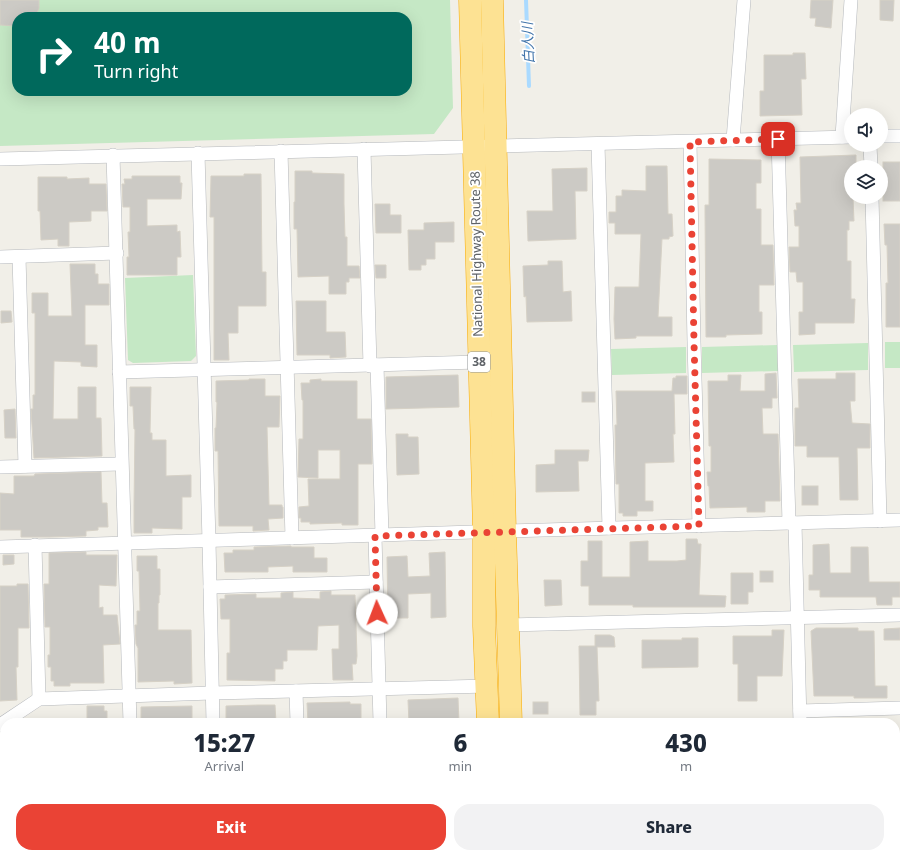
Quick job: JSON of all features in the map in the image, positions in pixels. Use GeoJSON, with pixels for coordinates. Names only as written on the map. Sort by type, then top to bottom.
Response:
{"type":"FeatureCollection","features":[{"type":"Feature","properties":{"kind":"highway","name":"National Highway Route 38"},"geometry":{"type":"LineString","coordinates":[[470,0],[479,362],[495,532],[508,626],[511,718]]}},
{"type":"Feature","properties":{"kind":"highway","name":"National Highway Route 38"},"geometry":{"type":"LineString","coordinates":[[488,718],[488,686],[484,626],[495,532],[497,146],[492,0]]}},
{"type":"Feature","properties":{"kind":"street"},"geometry":{"type":"LineString","coordinates":[[733,140],[744,0]]}},
{"type":"Feature","properties":{"kind":"street"},"geometry":{"type":"LineString","coordinates":[[847,108],[851,0]]}},
{"type":"Feature","properties":{"kind":"street"},"geometry":{"type":"LineString","coordinates":[[888,136],[900,136]]}},
{"type":"Feature","properties":{"kind":"street"},"geometry":{"type":"LineString","coordinates":[[0,159],[844,137]]}},
{"type":"Feature","properties":{"kind":"street"},"geometry":{"type":"LineString","coordinates":[[778,139],[792,523],[798,618],[800,717],[900,708]]}},
{"type":"Feature","properties":{"kind":"street"},"geometry":{"type":"LineString","coordinates":[[690,142],[699,526]]}},
{"type":"Feature","properties":{"kind":"street"},"geometry":{"type":"LineString","coordinates":[[598,144],[609,528]]}},
{"type":"Feature","properties":{"kind":"street"},"geometry":{"type":"LineString","coordinates":[[364,149],[374,366],[378,536],[376,582],[380,718]]}},
{"type":"Feature","properties":{"kind":"street"},"geometry":{"type":"LineString","coordinates":[[281,151],[292,538]]}},
{"type":"Feature","properties":{"kind":"street"},"geometry":{"type":"LineString","coordinates":[[198,153],[213,718]]}},
{"type":"Feature","properties":{"kind":"street"},"geometry":{"type":"LineString","coordinates":[[113,155],[121,464],[130,718]]}},
{"type":"Feature","properties":{"kind":"street"},"geometry":{"type":"LineString","coordinates":[[872,204],[880,521]]}},
{"type":"Feature","properties":{"kind":"street"},"geometry":{"type":"LineString","coordinates":[[0,257],[116,253]]}},
{"type":"Feature","properties":{"kind":"street"},"geometry":{"type":"LineString","coordinates":[[19,257],[25,466]]}},
{"type":"Feature","properties":{"kind":"street"},"geometry":{"type":"LineString","coordinates":[[119,372],[479,362]]}},
{"type":"Feature","properties":{"kind":"street"},"geometry":{"type":"LineString","coordinates":[[0,467],[121,464]]}},
{"type":"Feature","properties":{"kind":"street"},"geometry":{"type":"LineString","coordinates":[[0,547],[900,520]]}},
{"type":"Feature","properties":{"kind":"street"},"geometry":{"type":"LineString","coordinates":[[35,546],[39,699]]}},
{"type":"Feature","properties":{"kind":"street"},"geometry":{"type":"LineString","coordinates":[[210,587],[376,582]]}},
{"type":"Feature","properties":{"kind":"street"},"geometry":{"type":"LineString","coordinates":[[508,626],[900,615]]}},
{"type":"Feature","properties":{"kind":"street"},"geometry":{"type":"LineString","coordinates":[[10,718],[39,699],[129,695],[488,686]]}},
{"type":"Feature","properties":{"kind":"street"},"geometry":{"type":"LineString","coordinates":[[296,691],[297,718]]}},
{"type":"Feature","properties":{"kind":"green space"},"geometry":{"type":"Polygon","coordinates":[[[0,0],[450,0],[453,108],[434,134],[0,146],[0,0]]]}},
{"type":"Feature","properties":{"kind":"green space"},"geometry":{"type":"Polygon","coordinates":[[[193,275],[196,356],[191,361],[133,363],[128,360],[125,278],[193,275]]]}},
{"type":"Feature","properties":{"kind":"green space"},"geometry":{"type":"Polygon","coordinates":[[[885,342],[900,342],[900,368],[885,368],[885,342]]]}},
{"type":"Feature","properties":{"kind":"green space"},"geometry":{"type":"Polygon","coordinates":[[[868,343],[868,370],[794,372],[793,345],[868,343]]]}},
{"type":"Feature","properties":{"kind":"green space"},"geometry":{"type":"Polygon","coordinates":[[[777,345],[778,371],[702,373],[702,347],[777,345]]]}},
{"type":"Feature","properties":{"kind":"green space"},"geometry":{"type":"Polygon","coordinates":[[[686,347],[686,373],[612,375],[611,349],[686,347]]]}},
{"type":"Feature","properties":{"kind":"building"},"geometry":{"type":"Polygon","coordinates":[[[0,0],[39,0],[37,12],[12,12],[12,26],[0,25],[0,0]]]}},
{"type":"Feature","properties":{"kind":"building"},"geometry":{"type":"Polygon","coordinates":[[[811,0],[833,0],[831,28],[815,26],[816,18],[810,18],[811,0]]]}},
{"type":"Feature","properties":{"kind":"building"},"geometry":{"type":"Polygon","coordinates":[[[880,0],[894,0],[893,21],[880,20],[880,0]]]}},
{"type":"Feature","properties":{"kind":"building"},"geometry":{"type":"Polygon","coordinates":[[[793,53],[805,53],[806,79],[801,79],[802,115],[760,116],[760,91],[764,91],[764,55],[793,55],[793,53]]]}},
{"type":"Feature","properties":{"kind":"building"},"geometry":{"type":"Polygon","coordinates":[[[856,155],[856,160],[844,160],[844,204],[853,204],[854,221],[849,221],[849,230],[847,230],[847,261],[851,261],[851,299],[855,299],[854,323],[815,323],[815,334],[799,335],[799,312],[803,312],[803,282],[797,282],[796,272],[790,272],[789,247],[799,247],[799,226],[795,226],[794,210],[797,210],[796,203],[801,203],[800,157],[856,155]]]}},
{"type":"Feature","properties":{"kind":"building"},"geometry":{"type":"Polygon","coordinates":[[[709,159],[761,160],[761,183],[756,183],[756,209],[761,209],[761,245],[773,245],[774,285],[759,285],[759,312],[762,312],[762,334],[706,337],[705,205],[709,205],[709,159]]]}},
{"type":"Feature","properties":{"kind":"building"},"geometry":{"type":"Polygon","coordinates":[[[888,162],[900,162],[900,201],[888,201],[888,162]]]}},
{"type":"Feature","properties":{"kind":"building"},"geometry":{"type":"Polygon","coordinates":[[[646,166],[667,166],[668,214],[672,214],[673,236],[669,237],[669,239],[662,239],[658,317],[672,317],[672,336],[636,336],[636,338],[615,339],[615,287],[639,287],[641,234],[615,234],[615,223],[609,223],[609,212],[616,212],[616,196],[622,196],[622,190],[646,191],[646,166]]]}},
{"type":"Feature","properties":{"kind":"building"},"geometry":{"type":"Polygon","coordinates":[[[587,168],[587,191],[575,191],[576,239],[528,241],[527,211],[553,211],[552,169],[587,168]]]}},
{"type":"Feature","properties":{"kind":"building"},"geometry":{"type":"Polygon","coordinates":[[[295,171],[344,174],[347,266],[359,266],[360,278],[349,278],[349,282],[346,282],[346,294],[329,294],[329,276],[298,277],[297,229],[294,229],[295,171]]]}},
{"type":"Feature","properties":{"kind":"building"},"geometry":{"type":"Polygon","coordinates":[[[244,174],[261,174],[262,272],[266,272],[266,306],[238,306],[238,333],[228,333],[229,360],[214,360],[214,217],[210,217],[211,176],[244,176],[244,174]]]}},
{"type":"Feature","properties":{"kind":"building"},"geometry":{"type":"Polygon","coordinates":[[[132,176],[180,176],[180,183],[182,183],[181,199],[147,199],[147,226],[177,225],[177,232],[180,231],[181,257],[177,257],[177,275],[127,275],[127,257],[129,257],[128,232],[130,232],[130,207],[123,207],[122,184],[125,184],[124,179],[132,179],[132,176]]]}},
{"type":"Feature","properties":{"kind":"building"},"geometry":{"type":"Polygon","coordinates":[[[38,177],[67,177],[67,179],[89,178],[89,184],[106,184],[107,211],[91,211],[91,221],[69,222],[69,246],[58,246],[58,239],[41,240],[40,211],[38,211],[38,177]]]}},
{"type":"Feature","properties":{"kind":"building"},"geometry":{"type":"Polygon","coordinates":[[[375,204],[390,204],[390,215],[401,215],[401,233],[376,233],[375,204]]]}},
{"type":"Feature","properties":{"kind":"building"},"geometry":{"type":"Polygon","coordinates":[[[454,222],[454,242],[435,242],[435,259],[426,259],[426,265],[421,265],[421,270],[409,270],[408,230],[424,230],[424,223],[454,222]]]}},
{"type":"Feature","properties":{"kind":"building"},"geometry":{"type":"Polygon","coordinates":[[[884,224],[900,224],[900,327],[886,327],[886,283],[888,283],[887,245],[885,245],[884,224]]]}},
{"type":"Feature","properties":{"kind":"building"},"geometry":{"type":"Polygon","coordinates":[[[548,261],[562,261],[563,292],[571,291],[572,321],[527,322],[526,296],[524,297],[523,266],[548,265],[548,261]]]}},
{"type":"Feature","properties":{"kind":"building"},"geometry":{"type":"Polygon","coordinates":[[[70,264],[95,264],[95,274],[98,274],[98,284],[109,284],[109,305],[85,305],[85,345],[97,345],[97,367],[81,366],[81,362],[54,361],[53,419],[78,419],[78,387],[96,387],[96,418],[101,418],[102,456],[34,458],[31,409],[33,409],[33,395],[35,395],[35,313],[32,313],[32,293],[48,293],[48,316],[72,316],[70,264]]]}},
{"type":"Feature","properties":{"kind":"building"},"geometry":{"type":"Polygon","coordinates":[[[375,265],[386,265],[386,278],[376,278],[375,265]]]}},
{"type":"Feature","properties":{"kind":"building"},"geometry":{"type":"Polygon","coordinates":[[[296,301],[326,301],[326,332],[345,332],[346,357],[330,358],[330,355],[297,355],[296,301]]]}},
{"type":"Feature","properties":{"kind":"building"},"geometry":{"type":"Polygon","coordinates":[[[1,311],[11,311],[12,322],[1,323],[1,311]]]}},
{"type":"Feature","properties":{"kind":"building"},"geometry":{"type":"Polygon","coordinates":[[[776,373],[777,398],[772,398],[772,408],[762,408],[763,434],[778,434],[780,501],[765,501],[765,512],[747,512],[747,507],[710,508],[707,472],[711,472],[708,381],[728,381],[728,375],[741,375],[740,391],[765,391],[765,374],[776,373]]]}},
{"type":"Feature","properties":{"kind":"building"},"geometry":{"type":"Polygon","coordinates":[[[836,373],[855,373],[855,401],[850,401],[852,423],[870,424],[870,448],[857,448],[858,500],[840,500],[839,457],[807,457],[807,446],[795,446],[795,408],[799,408],[798,379],[836,379],[836,373]]]}},
{"type":"Feature","properties":{"kind":"building"},"geometry":{"type":"Polygon","coordinates":[[[458,375],[459,407],[386,409],[386,377],[458,375]]]}},
{"type":"Feature","properties":{"kind":"building"},"geometry":{"type":"Polygon","coordinates":[[[676,376],[687,376],[687,394],[674,394],[674,462],[645,463],[645,501],[653,501],[653,511],[637,511],[637,516],[623,516],[623,513],[619,513],[619,484],[616,484],[616,391],[672,391],[673,378],[676,378],[676,376]]]}},
{"type":"Feature","properties":{"kind":"building"},"geometry":{"type":"Polygon","coordinates":[[[265,379],[265,396],[280,396],[279,427],[267,427],[269,505],[282,505],[283,518],[268,519],[269,530],[253,531],[253,526],[219,526],[218,451],[215,451],[217,402],[216,381],[265,379]]]}},
{"type":"Feature","properties":{"kind":"building"},"geometry":{"type":"Polygon","coordinates":[[[321,379],[321,381],[357,381],[357,419],[371,419],[372,464],[358,464],[358,525],[342,525],[342,523],[310,524],[310,522],[301,522],[301,518],[299,518],[299,507],[309,506],[308,479],[340,479],[340,450],[318,450],[318,478],[298,477],[299,439],[303,439],[303,400],[301,383],[310,383],[310,380],[321,379]]]}},
{"type":"Feature","properties":{"kind":"building"},"geometry":{"type":"Polygon","coordinates":[[[130,387],[151,387],[150,433],[152,433],[152,440],[166,440],[166,476],[191,475],[191,497],[182,497],[182,529],[152,528],[152,533],[134,533],[135,429],[133,406],[130,406],[130,387]]]}},
{"type":"Feature","properties":{"kind":"building"},"geometry":{"type":"Polygon","coordinates":[[[582,392],[595,392],[595,402],[582,402],[582,392]]]}},
{"type":"Feature","properties":{"kind":"building"},"geometry":{"type":"Polygon","coordinates":[[[15,409],[16,438],[5,438],[4,410],[15,409]]]}},
{"type":"Feature","properties":{"kind":"building"},"geometry":{"type":"Polygon","coordinates":[[[396,434],[408,434],[408,437],[418,437],[419,474],[397,475],[396,434]]]}},
{"type":"Feature","properties":{"kind":"building"},"geometry":{"type":"Polygon","coordinates":[[[555,450],[589,450],[588,461],[578,461],[579,491],[536,492],[536,465],[555,464],[555,450]]]}},
{"type":"Feature","properties":{"kind":"building"},"geometry":{"type":"Polygon","coordinates":[[[101,472],[102,503],[107,503],[108,527],[98,527],[98,530],[86,531],[86,536],[21,537],[21,530],[0,530],[0,493],[14,494],[14,476],[101,472]]]}},
{"type":"Feature","properties":{"kind":"building"},"geometry":{"type":"Polygon","coordinates":[[[802,486],[818,486],[818,505],[802,505],[802,486]]]}},
{"type":"Feature","properties":{"kind":"building"},"geometry":{"type":"Polygon","coordinates":[[[686,539],[697,539],[698,544],[701,544],[699,595],[726,596],[725,607],[633,607],[633,605],[589,605],[589,586],[581,586],[581,561],[588,561],[588,541],[602,541],[602,577],[630,577],[630,542],[648,541],[648,561],[677,561],[686,560],[686,539]]]}},
{"type":"Feature","properties":{"kind":"building"},"geometry":{"type":"Polygon","coordinates":[[[829,544],[830,573],[851,573],[851,547],[868,547],[869,582],[900,582],[900,597],[892,597],[892,605],[877,605],[876,597],[820,597],[820,590],[809,590],[809,575],[813,575],[813,545],[829,544]]]}},
{"type":"Feature","properties":{"kind":"building"},"geometry":{"type":"Polygon","coordinates":[[[254,547],[314,547],[314,558],[327,558],[327,572],[293,572],[293,566],[268,567],[268,572],[225,572],[224,553],[233,553],[233,550],[254,550],[254,547]]]}},
{"type":"Feature","properties":{"kind":"building"},"geometry":{"type":"Polygon","coordinates":[[[86,552],[86,555],[117,555],[116,586],[99,585],[99,608],[103,607],[103,615],[117,615],[120,644],[103,645],[104,683],[70,683],[70,686],[54,686],[54,681],[51,681],[51,667],[48,667],[48,655],[50,655],[50,627],[45,627],[44,584],[49,584],[49,553],[86,552]]]}},
{"type":"Feature","properties":{"kind":"building"},"geometry":{"type":"Polygon","coordinates":[[[445,552],[446,617],[431,618],[431,593],[408,594],[408,618],[388,618],[387,557],[407,556],[408,577],[430,576],[429,553],[445,552]]]}},
{"type":"Feature","properties":{"kind":"building"},"geometry":{"type":"Polygon","coordinates":[[[3,555],[14,555],[14,564],[3,565],[3,555]]]}},
{"type":"Feature","properties":{"kind":"building"},"geometry":{"type":"Polygon","coordinates":[[[137,556],[157,556],[157,569],[160,569],[158,630],[191,630],[192,683],[174,684],[174,681],[138,682],[138,648],[136,644],[135,625],[137,625],[137,611],[140,611],[137,556]]]}},
{"type":"Feature","properties":{"kind":"building"},"geometry":{"type":"Polygon","coordinates":[[[760,571],[773,571],[773,582],[760,582],[760,571]]]}},
{"type":"Feature","properties":{"kind":"building"},"geometry":{"type":"Polygon","coordinates":[[[731,573],[753,573],[753,592],[748,592],[748,604],[731,604],[731,573]]]}},
{"type":"Feature","properties":{"kind":"building"},"geometry":{"type":"Polygon","coordinates":[[[544,580],[561,580],[562,605],[545,606],[544,580]]]}},
{"type":"Feature","properties":{"kind":"building"},"geometry":{"type":"Polygon","coordinates":[[[17,584],[28,584],[29,628],[18,628],[18,667],[16,667],[17,700],[0,701],[0,586],[17,586],[17,584]]]}},
{"type":"Feature","properties":{"kind":"building"},"geometry":{"type":"Polygon","coordinates":[[[331,591],[331,595],[355,595],[357,656],[356,664],[352,664],[353,680],[333,680],[332,649],[339,649],[339,625],[318,626],[317,650],[287,650],[287,661],[283,661],[283,669],[275,669],[275,681],[227,680],[227,653],[230,653],[230,619],[221,619],[220,599],[225,599],[225,595],[256,594],[256,598],[281,598],[281,593],[293,592],[293,598],[320,599],[320,592],[331,591]]]}},
{"type":"Feature","properties":{"kind":"building"},"geometry":{"type":"Polygon","coordinates":[[[816,628],[858,628],[858,631],[874,631],[875,686],[887,686],[887,698],[814,696],[811,631],[816,628]]]}},
{"type":"Feature","properties":{"kind":"building"},"geometry":{"type":"Polygon","coordinates":[[[900,628],[900,640],[884,640],[884,629],[900,628]]]}},
{"type":"Feature","properties":{"kind":"building"},"geometry":{"type":"Polygon","coordinates":[[[772,630],[784,630],[782,676],[757,676],[757,701],[738,701],[738,664],[733,664],[733,636],[772,636],[772,630]]]}},
{"type":"Feature","properties":{"kind":"building"},"geometry":{"type":"Polygon","coordinates":[[[595,635],[610,635],[614,637],[615,647],[597,647],[599,701],[596,701],[596,715],[580,715],[579,646],[595,646],[595,635]]]}},
{"type":"Feature","properties":{"kind":"building"},"geometry":{"type":"Polygon","coordinates":[[[682,638],[698,638],[698,667],[642,668],[642,640],[682,640],[682,638]]]}},
{"type":"Feature","properties":{"kind":"building"},"geometry":{"type":"Polygon","coordinates":[[[458,698],[459,718],[409,718],[408,700],[458,698]]]}},
{"type":"Feature","properties":{"kind":"building"},"geometry":{"type":"Polygon","coordinates":[[[350,702],[350,704],[361,704],[361,718],[308,718],[307,703],[350,702]]]}},
{"type":"Feature","properties":{"kind":"building"},"geometry":{"type":"Polygon","coordinates":[[[533,702],[548,702],[548,714],[533,714],[533,702]]]}},
{"type":"Feature","properties":{"kind":"building"},"geometry":{"type":"Polygon","coordinates":[[[275,705],[276,718],[226,718],[226,706],[275,705]]]}},
{"type":"Feature","properties":{"kind":"building"},"geometry":{"type":"Polygon","coordinates":[[[87,706],[104,706],[104,711],[107,711],[107,718],[87,718],[87,706]]]}},
{"type":"Feature","properties":{"kind":"building"},"geometry":{"type":"Polygon","coordinates":[[[192,706],[192,718],[141,718],[141,707],[192,706]]]}},
{"type":"Feature","properties":{"kind":"waterway","name":"白人川"},"geometry":{"type":"LineString","coordinates":[[526,0],[529,86]]}},
{"type":"Feature","properties":{"kind":"route"},"geometry":{"type":"LineString","coordinates":[[377,613],[375,536],[699,526],[690,142],[778,139]]}}]}
